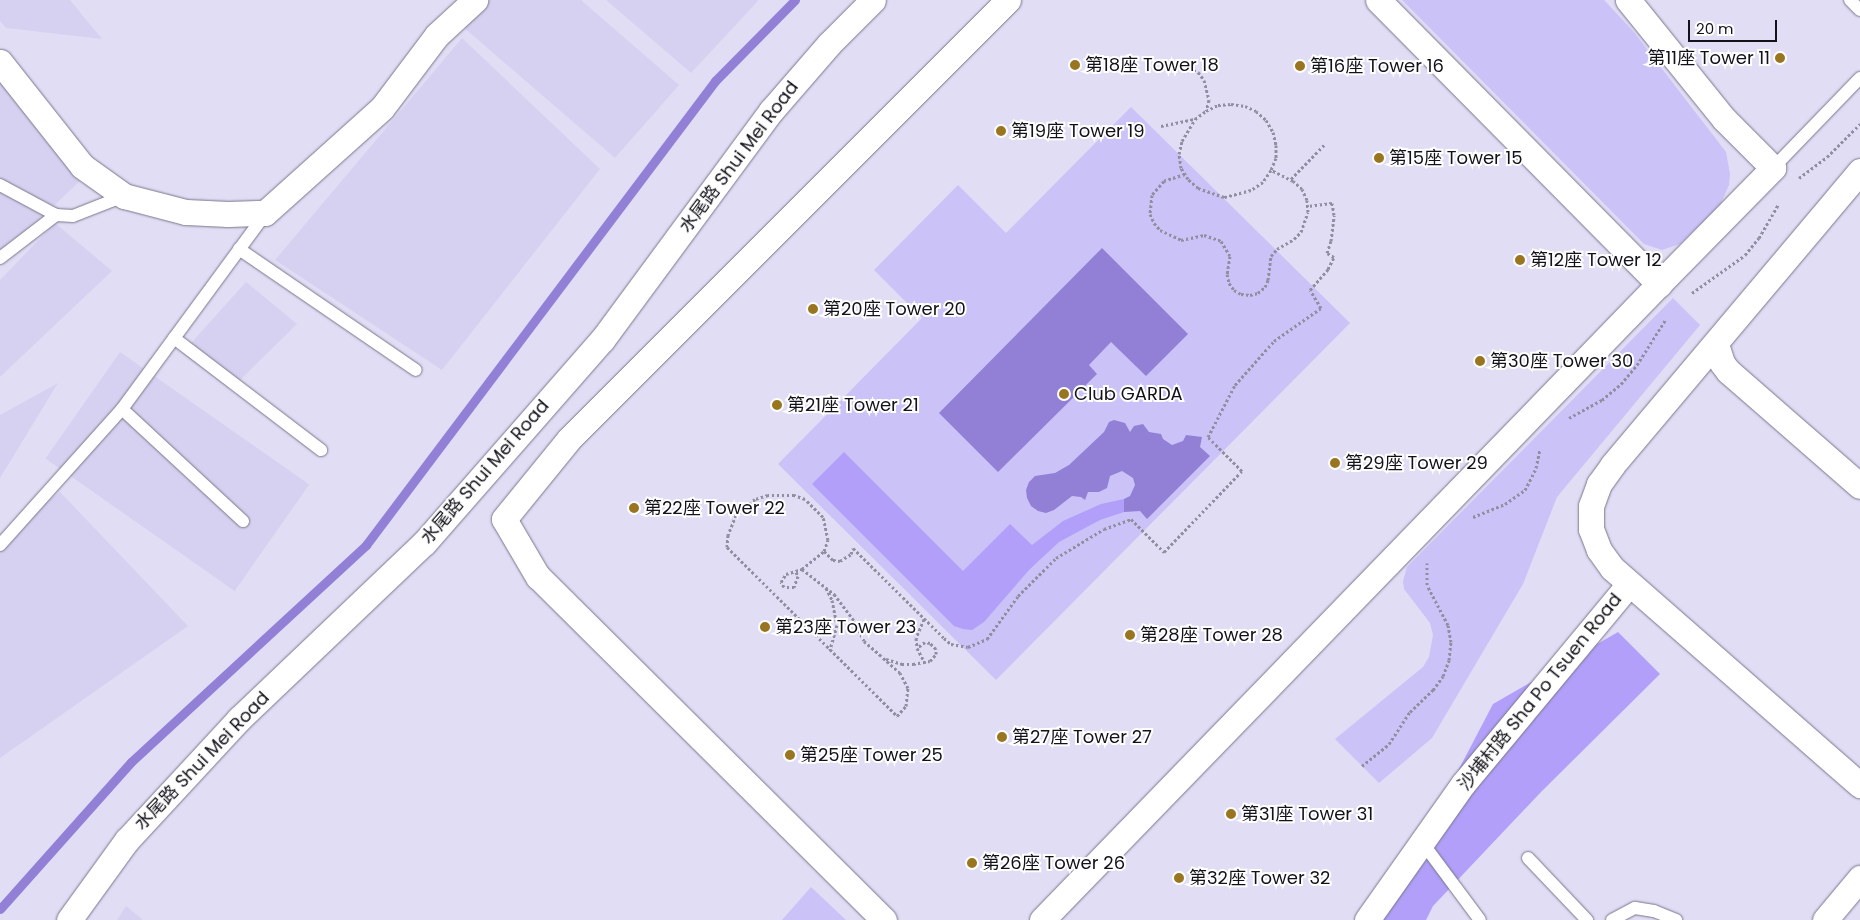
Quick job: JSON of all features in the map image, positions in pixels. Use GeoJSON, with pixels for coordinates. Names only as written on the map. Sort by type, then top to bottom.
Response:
{"type":"FeatureCollection","features":[{"type":"Feature","properties":{"kind":"street"},"geometry":{"type":"LineString","coordinates":[[0,62],[82,166],[124,196],[186,212],[265,213],[382,108],[437,35],[475,0]]}},
{"type":"Feature","properties":{"kind":"street","name":"水尾路 Shui Mei Road"},"geometry":{"type":"LineString","coordinates":[[69,920],[127,840],[239,719],[424,543],[602,340],[771,111],[829,44],[873,0]]}},
{"type":"Feature","properties":{"kind":"street"},"geometry":{"type":"LineString","coordinates":[[884,920],[538,577],[504,519],[569,438],[1008,0]]}},
{"type":"Feature","properties":{"kind":"street"},"geometry":{"type":"LineString","coordinates":[[1378,0],[1659,284]]}},
{"type":"Feature","properties":{"kind":"street"},"geometry":{"type":"LineString","coordinates":[[1042,920],[1774,168],[1724,120],[1628,0]]}},
{"type":"Feature","properties":{"kind":"street","name":"沙埔村路 Sha Po Tsuen Road"},"geometry":{"type":"LineString","coordinates":[[1366,920],[1464,784],[1629,584],[1612,568],[1599,550],[1592,529],[1591,506],[1598,484],[1860,171]]}},
{"type":"Feature","properties":{"kind":"street"},"geometry":{"type":"LineString","coordinates":[[1716,344],[1722,364],[1728,371],[1860,486]]}},
{"type":"Feature","properties":{"kind":"street"},"geometry":{"type":"LineString","coordinates":[[1629,584],[1860,785]]}},
{"type":"Feature","properties":{"kind":"street"},"geometry":{"type":"LineString","coordinates":[[1826,920],[1860,878]]}},
{"type":"Feature","properties":{"kind":"lane"},"geometry":{"type":"LineString","coordinates":[[1850,0],[1860,10]]}},
{"type":"Feature","properties":{"kind":"lane"},"geometry":{"type":"LineString","coordinates":[[1774,168],[1860,78]]}},
{"type":"Feature","properties":{"kind":"lane"},"geometry":{"type":"LineString","coordinates":[[0,185],[56,215],[73,216],[124,196]]}},
{"type":"Feature","properties":{"kind":"lane"},"geometry":{"type":"LineString","coordinates":[[0,546],[122,409],[265,213]]}},
{"type":"Feature","properties":{"kind":"lane"},"geometry":{"type":"LineString","coordinates":[[0,258],[56,215]]}},
{"type":"Feature","properties":{"kind":"lane"},"geometry":{"type":"LineString","coordinates":[[239,249],[416,370]]}},
{"type":"Feature","properties":{"kind":"lane"},"geometry":{"type":"LineString","coordinates":[[174,338],[321,450]]}},
{"type":"Feature","properties":{"kind":"lane"},"geometry":{"type":"LineString","coordinates":[[122,409],[242,521]]}},
{"type":"Feature","properties":{"kind":"lane"},"geometry":{"type":"LineString","coordinates":[[1422,842],[1480,920]]}},
{"type":"Feature","properties":{"kind":"lane"},"geometry":{"type":"LineString","coordinates":[[1528,858],[1588,920]]}},
{"type":"Feature","properties":{"kind":"lane"},"geometry":{"type":"LineString","coordinates":[[1612,920],[1635,908],[1654,911],[1676,920]]}},
{"type":"Feature","properties":{"kind":"path"},"geometry":{"type":"LineString","coordinates":[[1180,63],[1194,69],[1204,80],[1208,100],[1206,110]]}},
{"type":"Feature","properties":{"kind":"path"},"geometry":{"type":"LineString","coordinates":[[1231,104],[1244,106],[1256,111],[1266,120],[1273,132],[1276,158],[1263,182],[1251,190],[1224,197],[1198,188],[1185,174],[1179,154],[1182,141],[1196,119],[1206,110],[1218,105],[1231,104]]}},
{"type":"Feature","properties":{"kind":"path"},"geometry":{"type":"LineString","coordinates":[[1161,126],[1184,123],[1196,119]]}},
{"type":"Feature","properties":{"kind":"path"},"geometry":{"type":"LineString","coordinates":[[1797,180],[1827,157],[1860,124]]}},
{"type":"Feature","properties":{"kind":"path"},"geometry":{"type":"LineString","coordinates":[[1291,179],[1325,144]]}},
{"type":"Feature","properties":{"kind":"path"},"geometry":{"type":"LineString","coordinates":[[1185,174],[1164,181],[1157,187],[1149,205],[1154,223],[1160,230],[1181,240],[1204,235],[1221,241],[1227,248],[1230,256],[1227,274],[1229,283],[1234,290],[1241,294],[1258,293],[1264,288],[1268,280],[1271,256],[1277,249],[1294,239],[1306,223],[1308,206],[1302,189],[1291,179],[1271,170]]}},
{"type":"Feature","properties":{"kind":"path"},"geometry":{"type":"LineString","coordinates":[[1689,295],[1745,255],[1759,238],[1782,198]]}},
{"type":"Feature","properties":{"kind":"path"},"geometry":{"type":"LineString","coordinates":[[824,551],[833,560],[840,561],[851,554],[853,548],[951,644],[968,647],[987,639],[1018,596],[1056,558],[1079,542],[1104,529],[1131,519],[1164,552],[1242,472],[1208,437],[1235,385],[1274,341],[1321,308],[1310,290],[1328,269],[1334,256],[1327,253],[1332,241],[1334,215],[1332,203],[1308,206]]}},
{"type":"Feature","properties":{"kind":"path"},"geometry":{"type":"LineString","coordinates":[[1565,420],[1602,400],[1621,384],[1637,365],[1671,314]]}},
{"type":"Feature","properties":{"kind":"path"},"geometry":{"type":"LineString","coordinates":[[1472,518],[1511,501],[1525,490],[1536,468],[1537,456],[1543,442]]}},
{"type":"Feature","properties":{"kind":"path"},"geometry":{"type":"LineString","coordinates":[[796,572],[798,576],[794,587],[784,587],[782,577],[802,569],[824,551],[828,540],[823,517],[805,499],[794,495],[768,495],[755,499],[736,515],[728,535],[727,547],[896,716],[906,706],[908,688],[900,673],[864,641],[845,607],[819,580],[802,569]]}},
{"type":"Feature","properties":{"kind":"path"},"geometry":{"type":"LineString","coordinates":[[1362,766],[1389,744],[1410,712],[1433,690],[1444,676],[1449,660],[1451,642],[1448,625],[1427,585],[1426,572],[1431,554]]}},
{"type":"Feature","properties":{"kind":"path"},"geometry":{"type":"LineString","coordinates":[[819,580],[827,590],[836,612],[837,625],[830,650]]}},
{"type":"Feature","properties":{"kind":"path"},"geometry":{"type":"LineString","coordinates":[[924,619],[916,638],[918,648],[925,663]]}},
{"type":"Feature","properties":{"kind":"path"},"geometry":{"type":"LineString","coordinates":[[881,656],[902,664],[925,663],[934,658],[936,649],[934,645],[925,642],[918,648]]}},
{"type":"Feature","properties":{"kind":"shaded area"},"geometry":{"type":"Polygon","coordinates":[[[0,0],[70,0],[102,39],[6,28],[0,21],[0,0]]]}},
{"type":"Feature","properties":{"kind":"shaded area"},"geometry":{"type":"Polygon","coordinates":[[[488,0],[581,0],[679,85],[615,158],[462,26],[488,0]]]}},
{"type":"Feature","properties":{"kind":"shaded area"},"geometry":{"type":"Polygon","coordinates":[[[606,0],[757,0],[758,1],[691,73],[606,0]]]}},
{"type":"Feature","properties":{"kind":"shaded area"},"geometry":{"type":"Polygon","coordinates":[[[1402,0],[1604,0],[1633,31],[1726,152],[1730,174],[1729,185],[1720,205],[1680,244],[1662,250],[1644,244],[1402,0]]]}},
{"type":"Feature","properties":{"kind":"shaded area"},"geometry":{"type":"Polygon","coordinates":[[[462,38],[600,169],[442,370],[275,260],[462,38]]]}},
{"type":"Feature","properties":{"kind":"shaded area"},"geometry":{"type":"Polygon","coordinates":[[[0,66],[83,178],[0,257],[0,66]]]}},
{"type":"Feature","properties":{"kind":"shaded area","name":"Club GARDA"},"geometry":{"type":"Polygon","coordinates":[[[1131,107],[1350,323],[996,680],[778,464],[922,318],[874,270],[958,185],[1006,233],[1131,107]]]}},
{"type":"Feature","properties":{"kind":"shaded area"},"geometry":{"type":"Polygon","coordinates":[[[55,223],[112,271],[0,377],[0,280],[55,223]]]}},
{"type":"Feature","properties":{"kind":"shaded area"},"geometry":{"type":"Polygon","coordinates":[[[1102,248],[1188,334],[1146,376],[1111,342],[1089,365],[1097,374],[998,472],[939,413],[1102,248]]]}},
{"type":"Feature","properties":{"kind":"shaded area"},"geometry":{"type":"Polygon","coordinates":[[[246,282],[297,324],[231,389],[182,353],[246,282]]]}},
{"type":"Feature","properties":{"kind":"shaded area"},"geometry":{"type":"Polygon","coordinates":[[[1673,298],[1700,325],[1557,497],[1523,584],[1432,738],[1379,783],[1335,739],[1423,667],[1429,657],[1433,635],[1430,623],[1404,589],[1403,581],[1407,567],[1673,298]]]}},
{"type":"Feature","properties":{"kind":"shaded area"},"geometry":{"type":"Polygon","coordinates":[[[120,352],[309,484],[235,591],[45,458],[120,352]]]}},
{"type":"Feature","properties":{"kind":"shaded area"},"geometry":{"type":"Polygon","coordinates":[[[58,383],[0,478],[0,415],[58,383]]]}},
{"type":"Feature","properties":{"kind":"shaded area"},"geometry":{"type":"Polygon","coordinates":[[[1114,420],[1125,423],[1130,432],[1134,426],[1143,424],[1149,432],[1161,434],[1163,439],[1172,445],[1183,441],[1186,435],[1202,437],[1200,447],[1210,456],[1147,519],[1140,511],[1124,512],[1124,499],[1130,496],[1135,485],[1133,478],[1122,471],[1110,476],[1107,488],[1099,492],[1088,492],[1085,500],[1081,497],[1072,496],[1054,510],[1046,513],[1038,511],[1031,506],[1026,490],[1029,482],[1035,476],[1055,473],[1069,465],[1104,432],[1109,422],[1114,420]]]}},
{"type":"Feature","properties":{"kind":"shaded area"},"geometry":{"type":"Polygon","coordinates":[[[844,452],[963,571],[1010,524],[1032,545],[1063,521],[1101,504],[1124,499],[1124,512],[1100,520],[1059,542],[1029,570],[984,622],[972,630],[963,629],[954,626],[812,484],[844,452]]]}},
{"type":"Feature","properties":{"kind":"shaded area"},"geometry":{"type":"Polygon","coordinates":[[[60,492],[188,626],[0,758],[0,536],[60,492]]]}},
{"type":"Feature","properties":{"kind":"shaded area"},"geometry":{"type":"Polygon","coordinates":[[[1618,632],[1660,674],[1541,792],[1433,906],[1426,920],[1380,920],[1493,704],[1618,632]]]}},
{"type":"Feature","properties":{"kind":"shaded area"},"geometry":{"type":"Polygon","coordinates":[[[811,887],[846,920],[782,920],[811,887]]]}},
{"type":"Feature","properties":{"kind":"shaded area"},"geometry":{"type":"Polygon","coordinates":[[[126,906],[143,920],[117,920],[126,906]]]}},
{"type":"Feature","properties":{"kind":"waterway"},"geometry":{"type":"LineString","coordinates":[[0,909],[131,762],[366,545],[715,81],[795,0]]}},
{"type":"Feature","properties":{"kind":"place","name":"第11座 Tower 11"},"geometry":{"type":"Point","coordinates":[1780,58]}},
{"type":"Feature","properties":{"kind":"place","name":"第18座 Tower 18"},"geometry":{"type":"Point","coordinates":[1075,65]}},
{"type":"Feature","properties":{"kind":"place","name":"第16座 Tower 16"},"geometry":{"type":"Point","coordinates":[1300,66]}},
{"type":"Feature","properties":{"kind":"place","name":"第19座 Tower 19"},"geometry":{"type":"Point","coordinates":[1001,131]}},
{"type":"Feature","properties":{"kind":"place","name":"第15座 Tower 15"},"geometry":{"type":"Point","coordinates":[1379,158]}},
{"type":"Feature","properties":{"kind":"place","name":"第12座 Tower 12"},"geometry":{"type":"Point","coordinates":[1520,260]}},
{"type":"Feature","properties":{"kind":"place","name":"第20座 Tower 20"},"geometry":{"type":"Point","coordinates":[813,309]}},
{"type":"Feature","properties":{"kind":"place","name":"第30座 Tower 30"},"geometry":{"type":"Point","coordinates":[1480,361]}},
{"type":"Feature","properties":{"kind":"place","name":"Club GARDA"},"geometry":{"type":"Point","coordinates":[1064,394]}},
{"type":"Feature","properties":{"kind":"place","name":"第21座 Tower 21"},"geometry":{"type":"Point","coordinates":[777,405]}},
{"type":"Feature","properties":{"kind":"place","name":"第29座 Tower 29"},"geometry":{"type":"Point","coordinates":[1335,463]}},
{"type":"Feature","properties":{"kind":"place","name":"第22座 Tower 22"},"geometry":{"type":"Point","coordinates":[634,508]}},
{"type":"Feature","properties":{"kind":"place","name":"第23座 Tower 23"},"geometry":{"type":"Point","coordinates":[765,627]}},
{"type":"Feature","properties":{"kind":"place","name":"第28座 Tower 28"},"geometry":{"type":"Point","coordinates":[1130,635]}},
{"type":"Feature","properties":{"kind":"place","name":"第27座 Tower 27"},"geometry":{"type":"Point","coordinates":[1002,737]}},
{"type":"Feature","properties":{"kind":"place","name":"第25座 Tower 25"},"geometry":{"type":"Point","coordinates":[790,755]}},
{"type":"Feature","properties":{"kind":"place","name":"第31座 Tower 31"},"geometry":{"type":"Point","coordinates":[1231,814]}},
{"type":"Feature","properties":{"kind":"place","name":"第26座 Tower 26"},"geometry":{"type":"Point","coordinates":[972,863]}},
{"type":"Feature","properties":{"kind":"place","name":"第32座 Tower 32"},"geometry":{"type":"Point","coordinates":[1179,878]}}]}
